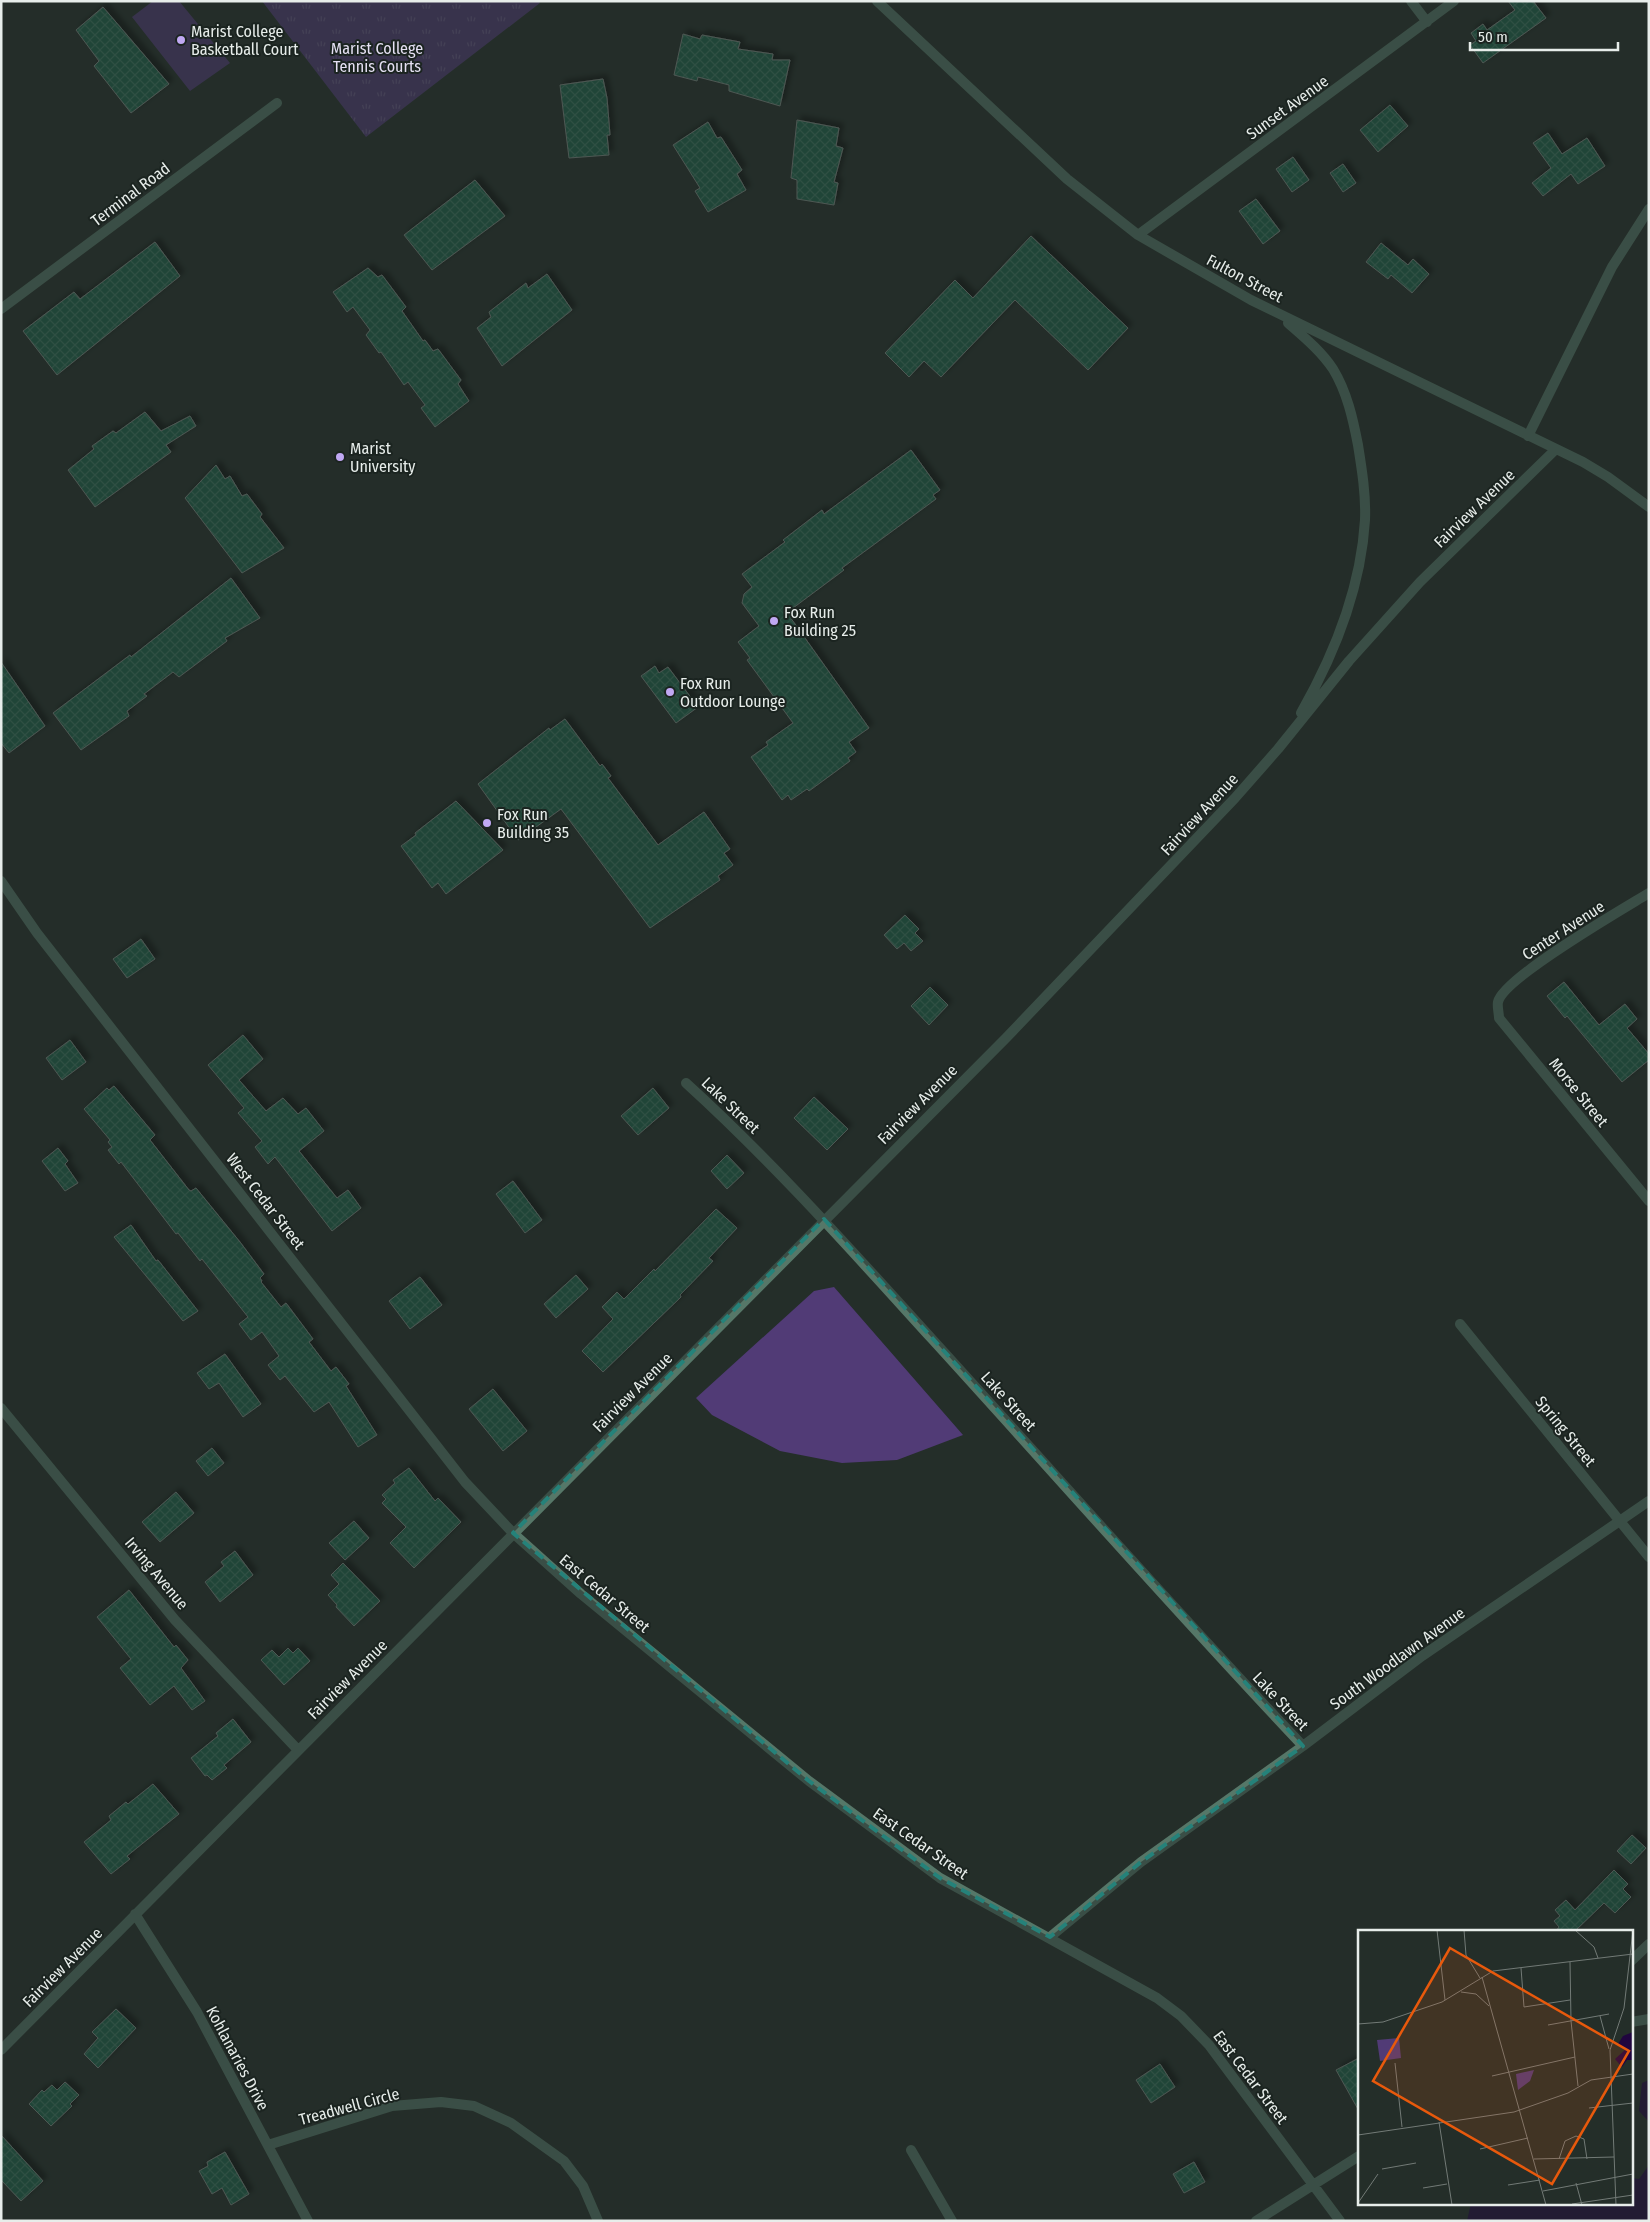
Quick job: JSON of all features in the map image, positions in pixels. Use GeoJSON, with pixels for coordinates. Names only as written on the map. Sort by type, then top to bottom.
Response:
{"type":"FeatureCollection","features":[{"type":"Feature","properties":{"kind":"street","name":"Fulton Street"},"geometry":{"type":"LineString","coordinates":[[877,1],[1053,166],[1138,235],[1265,306],[1608,476],[1649,507]]}},
{"type":"Feature","properties":{"kind":"street"},"geometry":{"type":"LineString","coordinates":[[1411,1],[1427,22]]}},
{"type":"Feature","properties":{"kind":"street","name":"Sunset Avenue"},"geometry":{"type":"LineString","coordinates":[[1138,235],[1454,1]]}},
{"type":"Feature","properties":{"kind":"street","name":"Terminal Road"},"geometry":{"type":"LineString","coordinates":[[1,309],[277,103]]}},
{"type":"Feature","properties":{"kind":"street"},"geometry":{"type":"LineString","coordinates":[[1528,436],[1612,267],[1649,209]]}},
{"type":"Feature","properties":{"kind":"street","name":"Fairview Avenue"},"geometry":{"type":"LineString","coordinates":[[1265,306],[1304,337],[1332,369],[1349,407],[1356,432],[1365,489],[1365,520],[1362,548],[1347,608],[1325,668],[1295,724],[1278,749]]}},
{"type":"Feature","properties":{"kind":"street","name":"Fairview Avenue"},"geometry":{"type":"LineString","coordinates":[[1,2050],[1045,997],[1183,853],[1278,749],[1349,661],[1401,602],[1460,541],[1556,449]]}},
{"type":"Feature","properties":{"kind":"street","name":"West Cedar Street"},"geometry":{"type":"LineString","coordinates":[[1,881],[37,933],[459,1475],[513,1533]]}},
{"type":"Feature","properties":{"kind":"street","name":"Center Avenue"},"geometry":{"type":"LineString","coordinates":[[1500,999],[1507,987],[1531,968],[1649,893]]}},
{"type":"Feature","properties":{"kind":"street","name":"Morse Street"},"geometry":{"type":"LineString","coordinates":[[1500,999],[1498,1002],[1499,1018],[1649,1201]]}},
{"type":"Feature","properties":{"kind":"street","name":"Lake Street"},"geometry":{"type":"LineString","coordinates":[[686,1083],[739,1132],[824,1219],[1216,1654],[1304,1746]]}},
{"type":"Feature","properties":{"kind":"street","name":"Spring Street"},"geometry":{"type":"LineString","coordinates":[[1460,1324],[1649,1557]]}},
{"type":"Feature","properties":{"kind":"street","name":"Irving Avenue"},"geometry":{"type":"LineString","coordinates":[[1,1408],[175,1620],[298,1750]]}},
{"type":"Feature","properties":{"kind":"street","name":"South Woodlawn Avenue"},"geometry":{"type":"LineString","coordinates":[[1050,1937],[1141,1862],[1304,1746],[1422,1656],[1649,1501]]}},
{"type":"Feature","properties":{"kind":"street","name":"East Cedar Street"},"geometry":{"type":"LineString","coordinates":[[513,1533],[581,1594],[809,1781],[940,1878],[1050,1937],[1157,1998],[1181,2016],[1209,2045],[1340,2221]]}},
{"type":"Feature","properties":{"kind":"street","name":"Kohlanaries Drive"},"geometry":{"type":"LineString","coordinates":[[136,1914],[196,2012],[308,2221]]}},
{"type":"Feature","properties":{"kind":"street"},"geometry":{"type":"LineString","coordinates":[[1632,1960],[1649,1944]]}},
{"type":"Feature","properties":{"kind":"street"},"geometry":{"type":"LineString","coordinates":[[1632,2022],[1649,2020]]}},
{"type":"Feature","properties":{"kind":"street","name":"Treadwell Circle"},"geometry":{"type":"LineString","coordinates":[[268,2145],[392,2106],[441,2102],[474,2106],[511,2123],[564,2161],[583,2186],[598,2221]]}},
{"type":"Feature","properties":{"kind":"street"},"geometry":{"type":"LineString","coordinates":[[911,2150],[952,2221]]}},
{"type":"Feature","properties":{"kind":"street"},"geometry":{"type":"LineString","coordinates":[[1256,2221],[1358,2157]]}},
{"type":"Feature","properties":{"kind":"highlighted area"},"geometry":{"type":"Polygon","coordinates":[[[824,1219],[1303,1746],[1141,1862],[1050,1937],[940,1878],[809,1781],[513,1533],[824,1219]]]}},
{"type":"Feature","properties":{"kind":"green space","name":"Marist College Basketball Court"},"geometry":{"type":"Polygon","coordinates":[[[153,1],[179,1],[230,63],[190,91],[132,17],[153,1]]]}},
{"type":"Feature","properties":{"kind":"green space","name":"Marist College Tennis Courts"},"geometry":{"type":"Polygon","coordinates":[[[262,1],[538,1],[540,3],[366,137],[262,1]]]}},
{"type":"Feature","properties":{"kind":"green space"},"geometry":{"type":"Polygon","coordinates":[[[834,1287],[963,1435],[897,1460],[842,1463],[780,1451],[712,1415],[696,1398],[814,1291],[834,1287]]]}},
{"type":"Feature","properties":{"kind":"shaded area"},"geometry":{"type":"Polygon","coordinates":[[[1649,2080],[1649,2122],[1639,2111],[1642,2083],[1649,2080]]]}},
{"type":"Feature","properties":{"kind":"shaded area"},"geometry":{"type":"Polygon","coordinates":[[[1649,2165],[1649,2221],[1467,2221],[1471,2204],[1632,2204],[1632,2178],[1639,2179],[1649,2165]]]}},
{"type":"Feature","properties":{"kind":"building"},"geometry":{"type":"Polygon","coordinates":[[[1508,1],[1533,1],[1546,18],[1483,63],[1470,45],[1476,41],[1471,33],[1483,24],[1487,30],[1515,10],[1508,1]]]}},
{"type":"Feature","properties":{"kind":"building"},"geometry":{"type":"Polygon","coordinates":[[[103,7],[169,84],[131,113],[94,66],[99,61],[76,30],[103,7]]]}},
{"type":"Feature","properties":{"kind":"building"},"geometry":{"type":"Polygon","coordinates":[[[683,34],[700,39],[702,35],[740,42],[738,49],[773,54],[772,60],[790,60],[780,106],[729,91],[729,85],[698,77],[697,81],[674,75],[683,34]]]}},
{"type":"Feature","properties":{"kind":"building"},"geometry":{"type":"Polygon","coordinates":[[[603,79],[607,98],[610,135],[607,135],[609,155],[569,158],[560,85],[603,79]]]}},
{"type":"Feature","properties":{"kind":"building"},"geometry":{"type":"Polygon","coordinates":[[[1390,105],[1408,126],[1378,152],[1360,130],[1390,105]]]}},
{"type":"Feature","properties":{"kind":"building"},"geometry":{"type":"Polygon","coordinates":[[[797,120],[839,128],[836,146],[843,148],[834,182],[838,183],[834,205],[797,199],[797,180],[791,178],[797,120]]]}},
{"type":"Feature","properties":{"kind":"building"},"geometry":{"type":"Polygon","coordinates":[[[708,122],[717,138],[721,137],[742,170],[737,174],[746,190],[708,212],[695,191],[700,188],[673,145],[708,122]]]}},
{"type":"Feature","properties":{"kind":"building"},"geometry":{"type":"Polygon","coordinates":[[[1548,133],[1562,154],[1587,138],[1605,166],[1578,184],[1571,174],[1543,196],[1532,183],[1551,168],[1533,143],[1548,133]]]}},
{"type":"Feature","properties":{"kind":"building"},"geometry":{"type":"Polygon","coordinates":[[[1293,157],[1309,180],[1292,192],[1276,169],[1293,157]]]}},
{"type":"Feature","properties":{"kind":"building"},"geometry":{"type":"Polygon","coordinates":[[[1343,164],[1356,183],[1343,192],[1330,173],[1343,164]]]}},
{"type":"Feature","properties":{"kind":"building"},"geometry":{"type":"Polygon","coordinates":[[[475,180],[505,216],[432,270],[404,235],[475,180]]]}},
{"type":"Feature","properties":{"kind":"building"},"geometry":{"type":"Polygon","coordinates":[[[1256,199],[1280,231],[1263,244],[1239,211],[1256,199]]]}},
{"type":"Feature","properties":{"kind":"building"},"geometry":{"type":"Polygon","coordinates":[[[1031,236],[1128,328],[1088,370],[1015,300],[941,377],[924,361],[909,377],[885,353],[955,280],[973,298],[1031,236]]]}},
{"type":"Feature","properties":{"kind":"building"},"geometry":{"type":"Polygon","coordinates":[[[155,242],[180,276],[57,375],[23,331],[74,292],[80,299],[155,242]]]}},
{"type":"Feature","properties":{"kind":"building"},"geometry":{"type":"Polygon","coordinates":[[[1381,243],[1408,265],[1413,259],[1429,274],[1412,293],[1391,275],[1388,279],[1366,262],[1381,243]]]}},
{"type":"Feature","properties":{"kind":"building"},"geometry":{"type":"Polygon","coordinates":[[[368,268],[378,277],[382,275],[406,307],[402,311],[423,341],[425,340],[433,351],[438,349],[461,380],[458,384],[469,401],[435,427],[421,408],[425,405],[408,382],[404,385],[381,352],[379,353],[366,335],[370,330],[353,307],[347,312],[333,292],[368,268]]]}},
{"type":"Feature","properties":{"kind":"building"},"geometry":{"type":"Polygon","coordinates":[[[547,274],[572,310],[502,366],[477,328],[491,317],[489,312],[526,283],[528,288],[547,274]]]}},
{"type":"Feature","properties":{"kind":"building"},"geometry":{"type":"Polygon","coordinates":[[[145,412],[161,431],[190,416],[196,426],[166,445],[171,452],[95,507],[68,470],[94,449],[92,446],[113,431],[116,433],[145,412]]]}},
{"type":"Feature","properties":{"kind":"building","name":"Fox Run Building 25"},"geometry":{"type":"Polygon","coordinates":[[[911,450],[940,490],[933,495],[936,499],[842,568],[844,570],[789,611],[792,615],[790,617],[869,728],[849,742],[856,752],[848,758],[850,761],[809,791],[807,789],[791,800],[788,795],[782,800],[751,757],[768,745],[766,742],[793,723],[747,660],[750,658],[738,642],[759,626],[742,603],[744,594],[752,587],[742,574],[785,542],[783,540],[822,510],[824,514],[911,450]]]}},
{"type":"Feature","properties":{"kind":"building"},"geometry":{"type":"Polygon","coordinates":[[[216,465],[225,479],[230,476],[242,496],[247,494],[262,514],[260,517],[284,548],[242,573],[185,498],[216,465]]]}},
{"type":"Feature","properties":{"kind":"building"},"geometry":{"type":"Polygon","coordinates":[[[231,578],[260,618],[225,638],[227,641],[179,677],[173,672],[144,694],[147,696],[127,711],[129,716],[81,750],[53,713],[130,655],[131,657],[231,578]]]}},
{"type":"Feature","properties":{"kind":"building"},"geometry":{"type":"Polygon","coordinates":[[[1,662],[45,726],[9,753],[1,743],[1,662]]]}},
{"type":"Feature","properties":{"kind":"building","name":"Fox Run Outdoor Lounge"},"geometry":{"type":"Polygon","coordinates":[[[655,666],[659,673],[668,667],[698,707],[676,723],[641,676],[655,666]]]}},
{"type":"Feature","properties":{"kind":"building","name":"Fox Run Building 35"},"geometry":{"type":"Polygon","coordinates":[[[565,719],[600,766],[602,764],[611,776],[608,778],[658,845],[704,812],[730,849],[724,853],[733,865],[718,876],[720,880],[650,928],[561,809],[518,840],[478,784],[549,728],[550,730],[565,719]]]}},
{"type":"Feature","properties":{"kind":"building"},"geometry":{"type":"Polygon","coordinates":[[[456,801],[503,850],[446,894],[438,883],[432,888],[401,846],[456,801]]]}},
{"type":"Feature","properties":{"kind":"building"},"geometry":{"type":"Polygon","coordinates":[[[905,915],[919,929],[915,933],[923,941],[911,951],[904,943],[897,949],[884,935],[905,915]]]}},
{"type":"Feature","properties":{"kind":"building"},"geometry":{"type":"Polygon","coordinates":[[[141,939],[155,959],[127,978],[113,959],[141,939]]]}},
{"type":"Feature","properties":{"kind":"building"},"geometry":{"type":"Polygon","coordinates":[[[1564,982],[1599,1025],[1625,1004],[1637,1019],[1627,1028],[1649,1054],[1649,1060],[1622,1082],[1567,1016],[1565,1018],[1547,996],[1564,982]]]}},
{"type":"Feature","properties":{"kind":"building"},"geometry":{"type":"Polygon","coordinates":[[[930,987],[948,1005],[929,1025],[911,1006],[930,987]]]}},
{"type":"Feature","properties":{"kind":"building"},"geometry":{"type":"Polygon","coordinates":[[[243,1035],[263,1059],[239,1080],[266,1111],[283,1098],[298,1114],[306,1108],[324,1131],[299,1151],[337,1198],[348,1190],[361,1208],[332,1231],[275,1157],[268,1164],[255,1147],[262,1141],[238,1113],[244,1108],[208,1065],[243,1035]]]}},
{"type":"Feature","properties":{"kind":"building"},"geometry":{"type":"Polygon","coordinates":[[[70,1040],[86,1062],[62,1080],[46,1058],[70,1040]]]}},
{"type":"Feature","properties":{"kind":"building"},"geometry":{"type":"Polygon","coordinates":[[[114,1086],[155,1135],[150,1140],[189,1190],[191,1191],[196,1188],[240,1242],[264,1274],[260,1278],[261,1282],[281,1307],[286,1303],[313,1339],[309,1342],[331,1371],[336,1367],[349,1384],[346,1386],[377,1435],[358,1447],[329,1402],[314,1412],[285,1376],[280,1380],[268,1365],[279,1356],[262,1332],[251,1340],[239,1324],[248,1317],[202,1259],[200,1261],[178,1233],[176,1234],[121,1162],[119,1164],[108,1150],[112,1147],[108,1142],[110,1140],[84,1109],[107,1088],[109,1090],[114,1086]]]}},
{"type":"Feature","properties":{"kind":"building"},"geometry":{"type":"Polygon","coordinates":[[[653,1088],[669,1108],[638,1135],[621,1116],[653,1088]]]}},
{"type":"Feature","properties":{"kind":"building"},"geometry":{"type":"Polygon","coordinates":[[[814,1097],[848,1129],[827,1150],[794,1118],[814,1097]]]}},
{"type":"Feature","properties":{"kind":"building"},"geometry":{"type":"Polygon","coordinates":[[[58,1148],[68,1161],[65,1164],[78,1183],[65,1191],[42,1161],[58,1148]]]}},
{"type":"Feature","properties":{"kind":"building"},"geometry":{"type":"Polygon","coordinates":[[[727,1155],[744,1173],[727,1189],[711,1171],[727,1155]]]}},
{"type":"Feature","properties":{"kind":"building"},"geometry":{"type":"Polygon","coordinates":[[[513,1181],[542,1220],[525,1233],[496,1194],[513,1181]]]}},
{"type":"Feature","properties":{"kind":"building"},"geometry":{"type":"Polygon","coordinates":[[[716,1209],[737,1228],[709,1258],[713,1261],[680,1295],[681,1297],[603,1372],[582,1351],[613,1319],[602,1307],[617,1292],[624,1299],[654,1269],[655,1271],[716,1209]]]}},
{"type":"Feature","properties":{"kind":"building"},"geometry":{"type":"Polygon","coordinates":[[[131,1225],[156,1261],[158,1260],[198,1311],[183,1321],[114,1237],[131,1225]]]}},
{"type":"Feature","properties":{"kind":"building"},"geometry":{"type":"Polygon","coordinates":[[[576,1275],[588,1289],[556,1318],[544,1304],[576,1275]]]}},
{"type":"Feature","properties":{"kind":"building"},"geometry":{"type":"Polygon","coordinates":[[[420,1277],[442,1305],[410,1329],[389,1301],[420,1277]]]}},
{"type":"Feature","properties":{"kind":"building"},"geometry":{"type":"Polygon","coordinates":[[[225,1354],[261,1404],[243,1417],[219,1383],[209,1389],[197,1373],[225,1354]]]}},
{"type":"Feature","properties":{"kind":"building"},"geometry":{"type":"Polygon","coordinates":[[[493,1389],[527,1431],[503,1451],[469,1409],[493,1389]]]}},
{"type":"Feature","properties":{"kind":"building"},"geometry":{"type":"Polygon","coordinates":[[[212,1448],[224,1463],[208,1476],[196,1461],[212,1448]]]}},
{"type":"Feature","properties":{"kind":"building"},"geometry":{"type":"Polygon","coordinates":[[[409,1468],[435,1501],[438,1498],[461,1522],[414,1568],[390,1543],[406,1527],[382,1503],[386,1499],[382,1495],[395,1483],[393,1480],[409,1468]]]}},
{"type":"Feature","properties":{"kind":"building"},"geometry":{"type":"Polygon","coordinates":[[[176,1492],[194,1513],[160,1542],[142,1522],[176,1492]]]}},
{"type":"Feature","properties":{"kind":"building"},"geometry":{"type":"Polygon","coordinates":[[[354,1521],[369,1538],[345,1560],[329,1543],[354,1521]]]}},
{"type":"Feature","properties":{"kind":"building"},"geometry":{"type":"Polygon","coordinates":[[[235,1551],[253,1575],[220,1602],[205,1582],[224,1566],[221,1562],[235,1551]]]}},
{"type":"Feature","properties":{"kind":"building"},"geometry":{"type":"Polygon","coordinates":[[[343,1563],[380,1601],[354,1626],[336,1607],[337,1605],[328,1595],[339,1584],[331,1575],[343,1563]]]}},
{"type":"Feature","properties":{"kind":"building"},"geometry":{"type":"Polygon","coordinates":[[[129,1590],[174,1647],[176,1645],[188,1660],[181,1668],[205,1701],[192,1710],[174,1686],[150,1705],[120,1668],[131,1659],[97,1617],[129,1590]]]}},
{"type":"Feature","properties":{"kind":"building"},"geometry":{"type":"Polygon","coordinates":[[[288,1648],[293,1653],[298,1648],[310,1661],[284,1685],[261,1660],[272,1650],[279,1657],[288,1648]]]}},
{"type":"Feature","properties":{"kind":"building"},"geometry":{"type":"Polygon","coordinates":[[[233,1719],[251,1742],[224,1765],[227,1768],[212,1780],[207,1775],[205,1776],[191,1758],[218,1736],[216,1733],[233,1719]]]}},
{"type":"Feature","properties":{"kind":"building"},"geometry":{"type":"Polygon","coordinates":[[[153,1784],[179,1814],[127,1856],[130,1859],[111,1874],[84,1842],[111,1820],[109,1816],[153,1784]]]}},
{"type":"Feature","properties":{"kind":"building"},"geometry":{"type":"Polygon","coordinates":[[[1632,1835],[1646,1848],[1631,1864],[1617,1851],[1632,1835]]]}},
{"type":"Feature","properties":{"kind":"building"},"geometry":{"type":"Polygon","coordinates":[[[1614,1870],[1628,1884],[1623,1889],[1631,1897],[1615,1913],[1604,1903],[1576,1930],[1557,1930],[1559,1927],[1554,1921],[1560,1916],[1555,1910],[1566,1900],[1575,1910],[1614,1870]]]}},
{"type":"Feature","properties":{"kind":"building"},"geometry":{"type":"Polygon","coordinates":[[[116,2009],[136,2028],[98,2068],[84,2054],[98,2038],[92,2032],[116,2009]]]}},
{"type":"Feature","properties":{"kind":"building"},"geometry":{"type":"Polygon","coordinates":[[[1358,2059],[1358,2109],[1336,2070],[1358,2059]]]}},
{"type":"Feature","properties":{"kind":"building"},"geometry":{"type":"Polygon","coordinates":[[[1160,2064],[1175,2087],[1151,2103],[1136,2080],[1160,2064]]]}},
{"type":"Feature","properties":{"kind":"building"},"geometry":{"type":"Polygon","coordinates":[[[65,2082],[79,2095],[70,2104],[72,2106],[51,2126],[29,2104],[42,2090],[44,2092],[52,2085],[57,2090],[65,2082]]]}},
{"type":"Feature","properties":{"kind":"building"},"geometry":{"type":"Polygon","coordinates":[[[1,2135],[43,2181],[21,2201],[1,2180],[1,2135]]]}},
{"type":"Feature","properties":{"kind":"building"},"geometry":{"type":"Polygon","coordinates":[[[225,2152],[249,2194],[231,2205],[222,2188],[212,2194],[199,2171],[208,2166],[207,2162],[225,2152]]]}},
{"type":"Feature","properties":{"kind":"building"},"geometry":{"type":"Polygon","coordinates":[[[1194,2162],[1205,2182],[1184,2193],[1173,2174],[1194,2162]]]}},
{"type":"Feature","properties":{"kind":"place","name":"Marist College Basketball Court"},"geometry":{"type":"Point","coordinates":[181,40]}},
{"type":"Feature","properties":{"kind":"place","name":"Marist University"},"geometry":{"type":"Point","coordinates":[340,457]}},
{"type":"Feature","properties":{"kind":"place","name":"Fox Run Building 25"},"geometry":{"type":"Point","coordinates":[774,621]}},
{"type":"Feature","properties":{"kind":"place","name":"Fox Run Outdoor Lounge"},"geometry":{"type":"Point","coordinates":[670,692]}},
{"type":"Feature","properties":{"kind":"place","name":"Fox Run Building 35"},"geometry":{"type":"Point","coordinates":[487,823]}}]}
